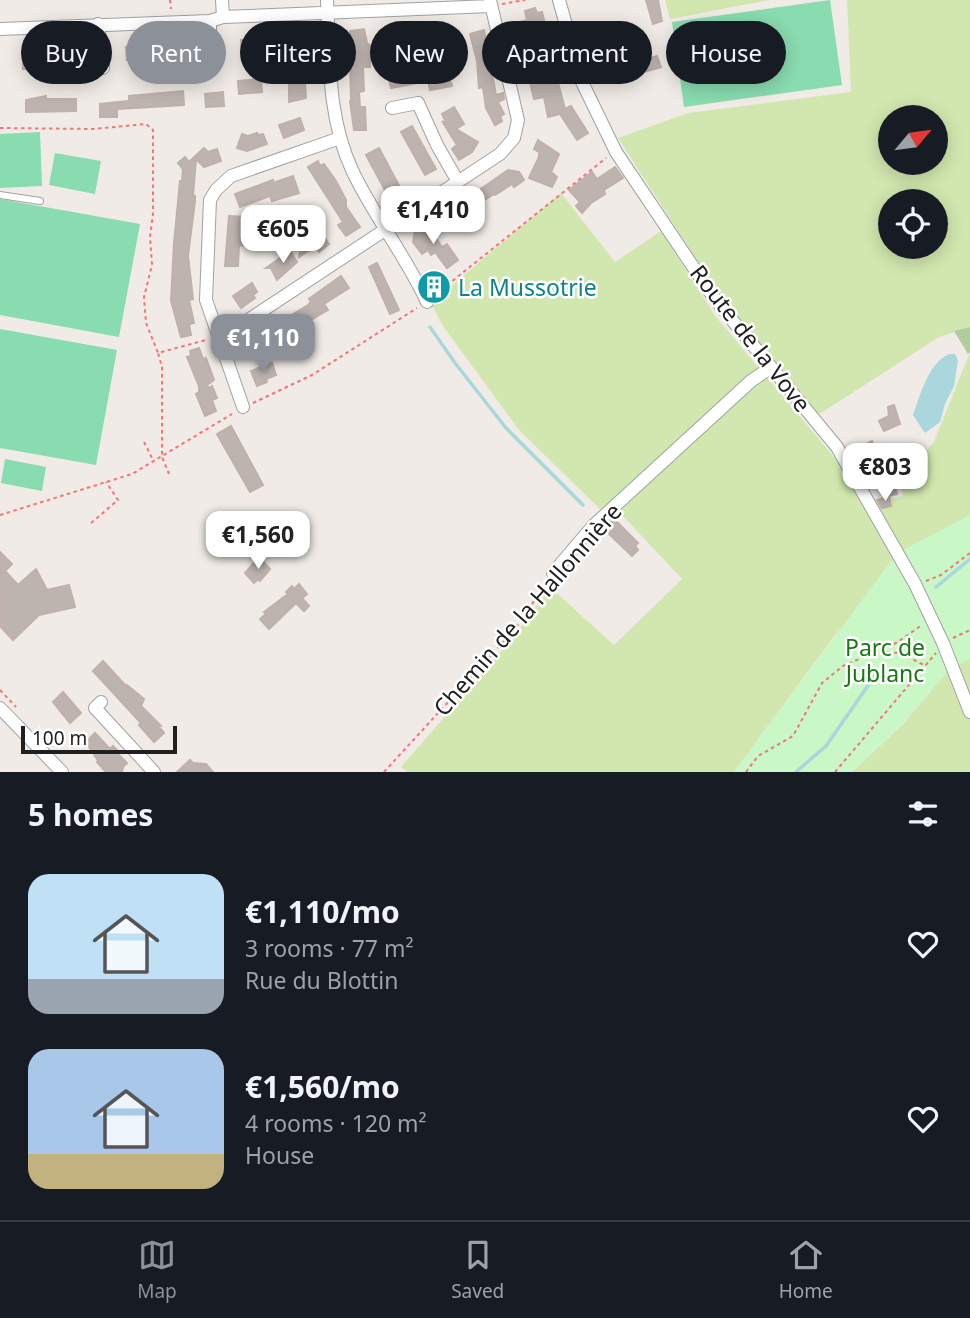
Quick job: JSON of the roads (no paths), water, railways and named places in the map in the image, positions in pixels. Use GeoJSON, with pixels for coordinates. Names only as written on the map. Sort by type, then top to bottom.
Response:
{"type":"FeatureCollection","features":[{"type":"Feature","properties":{"kind":"street"},"geometry":{"type":"LineString","coordinates":[[222,0],[223,17]]}},
{"type":"Feature","properties":{"kind":"street","name":"Route de la Vove"},"geometry":{"type":"LineString","coordinates":[[559,0],[582,82],[616,152],[714,298],[837,447],[915,584],[943,643],[970,712]]}},
{"type":"Feature","properties":{"kind":"street"},"geometry":{"type":"LineString","coordinates":[[210,21],[223,17],[327,6],[490,3],[518,120],[514,138],[500,154],[233,330],[218,337]]}},
{"type":"Feature","properties":{"kind":"street"},"geometry":{"type":"LineString","coordinates":[[327,6],[330,86],[340,138],[352,170],[427,302]]}},
{"type":"Feature","properties":{"kind":"street"},"geometry":{"type":"LineString","coordinates":[[0,29],[21,28]]}},
{"type":"Feature","properties":{"kind":"street"},"geometry":{"type":"LineString","coordinates":[[392,108],[418,103],[457,180]]}},
{"type":"Feature","properties":{"kind":"street"},"geometry":{"type":"LineString","coordinates":[[243,407],[205,300],[211,200],[216,190],[231,176],[340,138]]}},
{"type":"Feature","properties":{"kind":"street","name":"Chemin de la Hallonnière"},"geometry":{"type":"LineString","coordinates":[[553,573],[593,526],[751,381],[770,368]]}},
{"type":"Feature","properties":{"kind":"street"},"geometry":{"type":"LineString","coordinates":[[101,702],[95,708],[154,772]]}},
{"type":"Feature","properties":{"kind":"street"},"geometry":{"type":"LineString","coordinates":[[0,708],[62,772]]}},
{"type":"Feature","properties":{"kind":"lane"},"geometry":{"type":"LineString","coordinates":[[0,195],[40,201]]}},
{"type":"Feature","properties":{"kind":"water"},"geometry":{"type":"Polygon","coordinates":[[[949,354],[955,354],[958,360],[954,386],[940,422],[925,433],[913,415],[930,372],[949,354]]]}},
{"type":"Feature","properties":{"kind":"waterway"},"geometry":{"type":"LineString","coordinates":[[430,327],[506,428],[583,505]]}},
{"type":"Feature","properties":{"kind":"waterway"},"geometry":{"type":"LineString","coordinates":[[936,587],[970,559]]}},
{"type":"Feature","properties":{"kind":"waterway"},"geometry":{"type":"LineString","coordinates":[[796,772],[826,746],[876,674]]}},
{"type":"Feature","properties":{"kind":"place","name":"La Mussotrie"},"geometry":{"type":"Point","coordinates":[434,287]}},
{"type":"Feature","properties":{"kind":"park label","name":"Parc de Jublanc"},"geometry":{"type":"Point","coordinates":[885,660]}}]}
